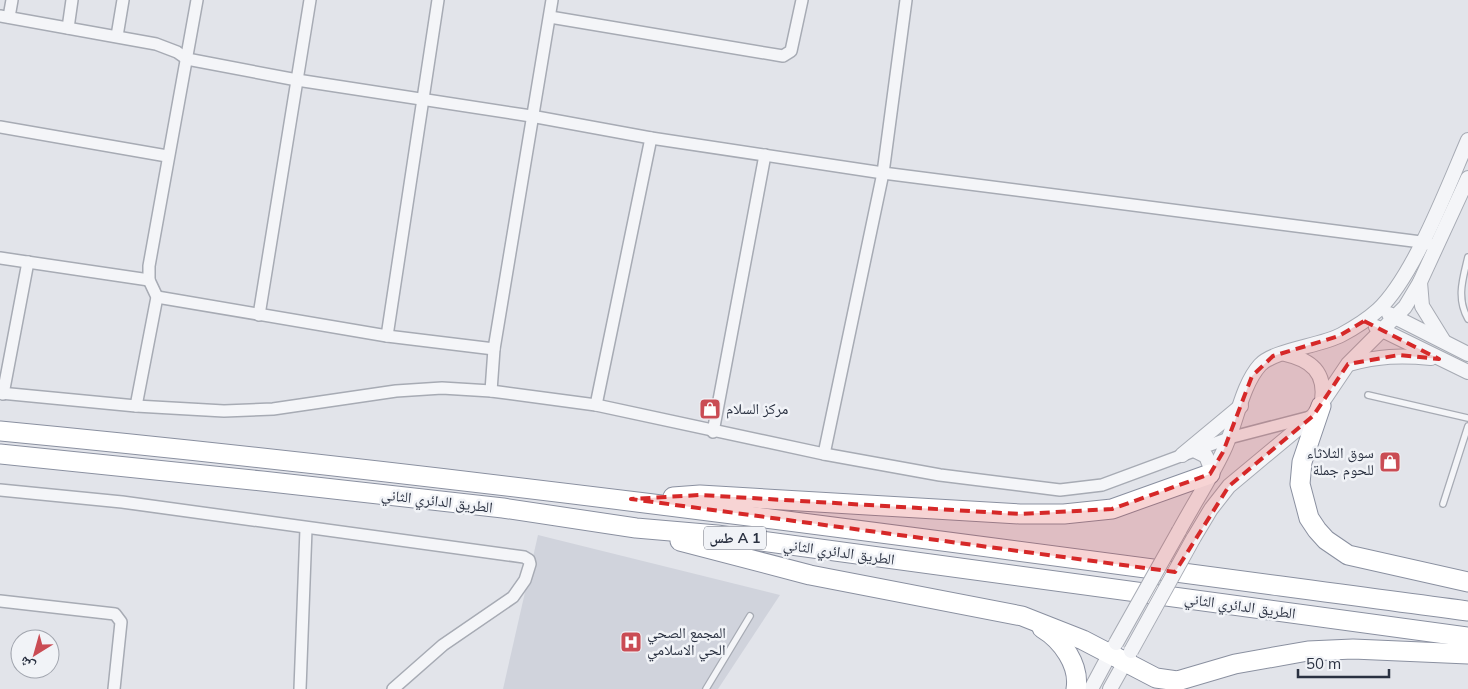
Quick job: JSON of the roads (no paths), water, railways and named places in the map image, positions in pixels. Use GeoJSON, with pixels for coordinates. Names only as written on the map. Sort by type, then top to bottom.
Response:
{"type":"FeatureCollection","features":[{"type":"Feature","properties":{"kind":"highway"},"geometry":{"type":"LineString","coordinates":[[1317,411],[1302,462],[1300,484],[1301,496],[1309,518],[1317,530],[1326,540],[1348,554],[1468,582]]}},
{"type":"Feature","properties":{"kind":"highway","name":"الطريق الدائري الثاني"},"geometry":{"type":"LineString","coordinates":[[0,431],[238,454],[631,499],[1468,611]]}},
{"type":"Feature","properties":{"kind":"highway","name":"الطريق الدائري الثاني"},"geometry":{"type":"LineString","coordinates":[[0,454],[474,505],[636,528],[718,535],[1468,637]]}},
{"type":"Feature","properties":{"kind":"highway"},"geometry":{"type":"LineString","coordinates":[[631,499],[700,495],[1000,513],[1064,514],[1112,509],[1211,473]]}},
{"type":"Feature","properties":{"kind":"highway"},"geometry":{"type":"LineString","coordinates":[[636,528],[810,575],[1022,616],[1120,652],[1156,678],[1177,681]]}},
{"type":"Feature","properties":{"kind":"highway"},"geometry":{"type":"LineString","coordinates":[[1022,616],[1048,632],[1062,645],[1073,664],[1076,689]]}},
{"type":"Feature","properties":{"kind":"highway"},"geometry":{"type":"LineString","coordinates":[[1158,689],[1177,681],[1235,664],[1308,651],[1353,649],[1468,654]]}},
{"type":"Feature","properties":{"kind":"street"},"geometry":{"type":"LineString","coordinates":[[12,0],[5,16],[117,36],[167,48],[187,60],[297,80],[423,98],[651,138],[883,173],[1421,242],[1436,246]]}},
{"type":"Feature","properties":{"kind":"street"},"geometry":{"type":"LineString","coordinates":[[68,28],[72,0]]}},
{"type":"Feature","properties":{"kind":"street"},"geometry":{"type":"LineString","coordinates":[[117,36],[123,0]]}},
{"type":"Feature","properties":{"kind":"street"},"geometry":{"type":"LineString","coordinates":[[136,406],[157,297],[150,280],[149,266],[167,156],[187,60],[197,0]]}},
{"type":"Feature","properties":{"kind":"street"},"geometry":{"type":"LineString","coordinates":[[258,316],[310,0]]}},
{"type":"Feature","properties":{"kind":"street"},"geometry":{"type":"LineString","coordinates":[[387,336],[438,0]]}},
{"type":"Feature","properties":{"kind":"street"},"geometry":{"type":"LineString","coordinates":[[491,391],[494,349],[531,116],[552,0]]}},
{"type":"Feature","properties":{"kind":"street"},"geometry":{"type":"LineString","coordinates":[[550,18],[783,56],[792,51],[802,0]]}},
{"type":"Feature","properties":{"kind":"street"},"geometry":{"type":"LineString","coordinates":[[824,454],[883,173],[906,0]]}},
{"type":"Feature","properties":{"kind":"street"},"geometry":{"type":"LineString","coordinates":[[0,127],[167,156]]}},
{"type":"Feature","properties":{"kind":"street"},"geometry":{"type":"LineString","coordinates":[[596,405],[651,138]]}},
{"type":"Feature","properties":{"kind":"street"},"geometry":{"type":"LineString","coordinates":[[1110,689],[1120,652],[1179,531],[1229,438],[1252,376],[1261,364],[1273,356],[1285,354],[1339,336],[1364,322],[1379,309],[1402,278],[1421,242],[1468,140]]}},
{"type":"Feature","properties":{"kind":"street"},"geometry":{"type":"LineString","coordinates":[[713,432],[765,155]]}},
{"type":"Feature","properties":{"kind":"street"},"geometry":{"type":"LineString","coordinates":[[1091,689],[1120,652],[1211,509],[1229,486],[1317,411],[1348,364],[1396,318],[1420,282],[1468,178]]}},
{"type":"Feature","properties":{"kind":"street"},"geometry":{"type":"LineString","coordinates":[[0,258],[150,280]]}},
{"type":"Feature","properties":{"kind":"street"},"geometry":{"type":"LineString","coordinates":[[28,262],[1,394],[136,406],[224,411],[263,410],[396,391],[442,388],[491,391],[596,405],[713,432],[940,475],[1060,490],[1102,485],[1129,477],[1229,438],[1317,411]]}},
{"type":"Feature","properties":{"kind":"street"},"geometry":{"type":"LineString","coordinates":[[1420,282],[1422,306],[1445,343]]}},
{"type":"Feature","properties":{"kind":"street"},"geometry":{"type":"LineString","coordinates":[[157,297],[258,316],[387,336],[494,349]]}},
{"type":"Feature","properties":{"kind":"street"},"geometry":{"type":"LineString","coordinates":[[1379,309],[1468,354]]}},
{"type":"Feature","properties":{"kind":"street"},"geometry":{"type":"LineString","coordinates":[[1364,322],[1468,372]]}},
{"type":"Feature","properties":{"kind":"street"},"geometry":{"type":"LineString","coordinates":[[1285,354],[1299,357],[1312,366],[1320,376],[1324,387],[1317,411]]}},
{"type":"Feature","properties":{"kind":"street"},"geometry":{"type":"LineString","coordinates":[[1348,364],[1375,357],[1399,355],[1439,358]]}},
{"type":"Feature","properties":{"kind":"street"},"geometry":{"type":"LineString","coordinates":[[1182,455],[1241,406]]}},
{"type":"Feature","properties":{"kind":"street"},"geometry":{"type":"LineString","coordinates":[[1196,451],[1206,456],[1211,473]]}},
{"type":"Feature","properties":{"kind":"street"},"geometry":{"type":"LineString","coordinates":[[0,490],[122,502],[306,529],[524,557],[529,560],[530,564],[525,580],[513,597],[443,645],[393,689]]}},
{"type":"Feature","properties":{"kind":"street"},"geometry":{"type":"LineString","coordinates":[[300,689],[306,529]]}},
{"type":"Feature","properties":{"kind":"street"},"geometry":{"type":"LineString","coordinates":[[0,601],[115,614],[120,617],[114,689]]}},
{"type":"Feature","properties":{"kind":"lane"},"geometry":{"type":"LineString","coordinates":[[1468,257],[1461,286],[1462,309],[1468,319]]}},
{"type":"Feature","properties":{"kind":"lane"},"geometry":{"type":"LineString","coordinates":[[1368,395],[1468,418]]}},
{"type":"Feature","properties":{"kind":"lane"},"geometry":{"type":"LineString","coordinates":[[1443,504],[1468,426]]}},
{"type":"Feature","properties":{"kind":"lane"},"geometry":{"type":"LineString","coordinates":[[706,689],[750,616]]}},
{"type":"Feature","properties":{"kind":"place","name":"مركز السلام"},"geometry":{"type":"Point","coordinates":[710,409]}},
{"type":"Feature","properties":{"kind":"place","name":"سوق الثلاثاء للحوم جملة"},"geometry":{"type":"Point","coordinates":[1390,462]}},
{"type":"Feature","properties":{"kind":"place","name":"المجمع الصحي الحي الاسلامي"},"geometry":{"type":"Point","coordinates":[631,642]}}]}
